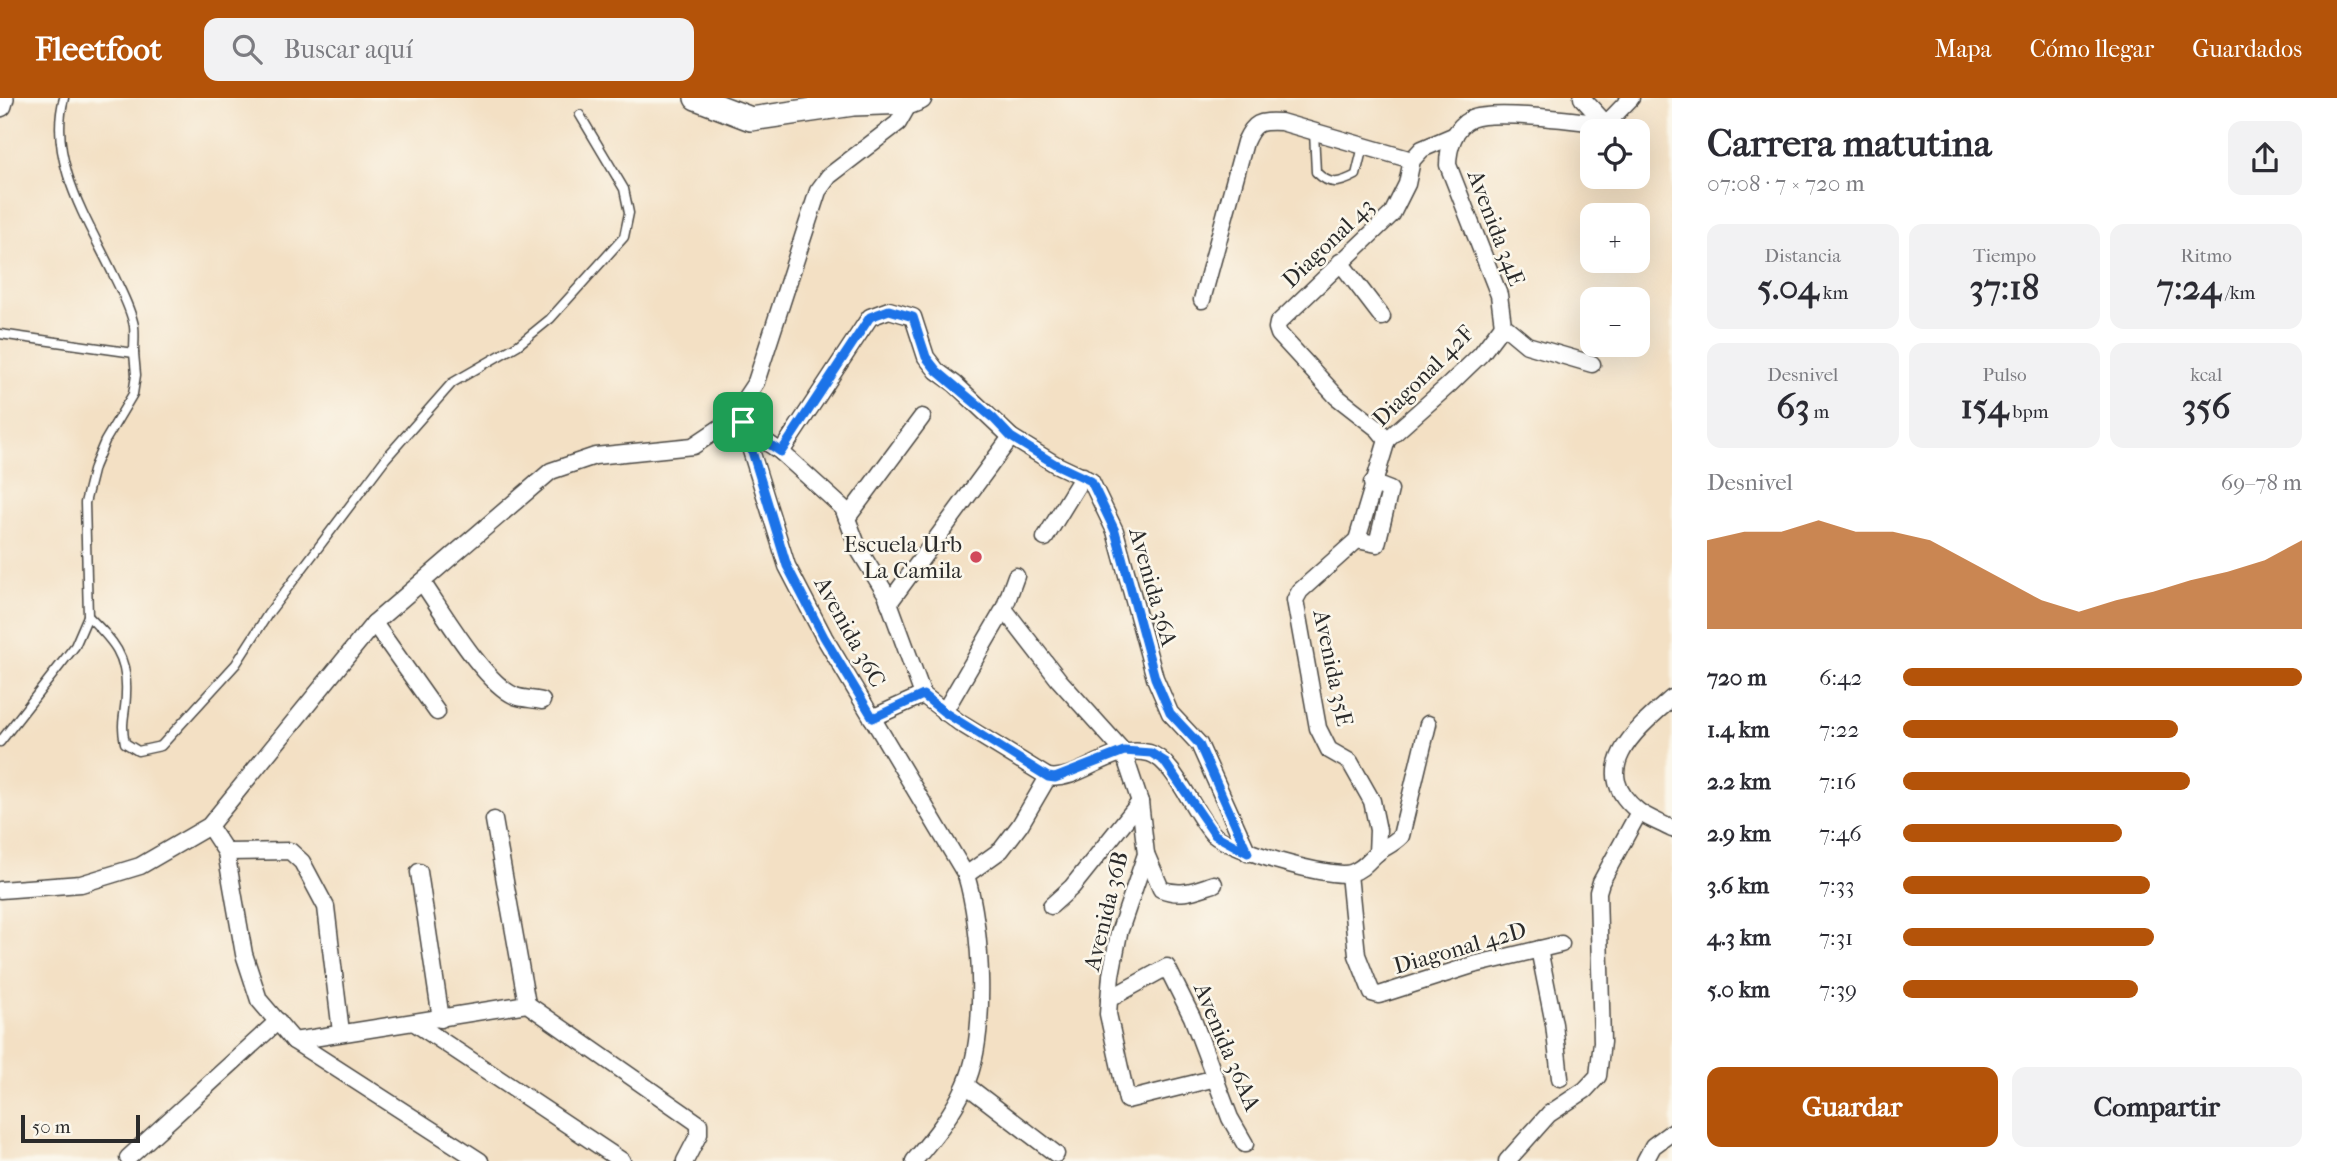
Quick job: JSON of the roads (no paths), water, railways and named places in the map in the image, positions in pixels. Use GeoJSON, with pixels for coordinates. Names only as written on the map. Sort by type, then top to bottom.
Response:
{"type":"FeatureCollection","features":[{"type":"Feature","properties":{"kind":"main road"},"geometry":{"type":"LineString","coordinates":[[0,105],[2,98]]}},
{"type":"Feature","properties":{"kind":"main road"},"geometry":{"type":"LineString","coordinates":[[695,98],[751,119],[851,101],[915,100]]}},
{"type":"Feature","properties":{"kind":"street"},"geometry":{"type":"LineString","coordinates":[[1582,98],[1601,119]]}},
{"type":"Feature","properties":{"kind":"street"},"geometry":{"type":"LineString","coordinates":[[1611,119],[1631,98]]}},
{"type":"Feature","properties":{"kind":"street"},"geometry":{"type":"LineString","coordinates":[[0,890],[81,884],[140,866],[209,826],[374,624],[551,471],[594,456],[693,446],[741,415],[756,382],[818,191],[829,176],[898,123],[915,100]]}},
{"type":"Feature","properties":{"kind":"street"},"geometry":{"type":"LineString","coordinates":[[1202,300],[1245,142],[1251,129],[1262,121],[1281,122],[1412,160],[1422,149],[1455,135],[1469,119],[1490,115],[1580,122]]}},
{"type":"Feature","properties":{"kind":"street","name":"Avenida 34E"},"geometry":{"type":"LineString","coordinates":[[1455,135],[1448,149],[1448,165],[1499,295],[1503,325]]}},
{"type":"Feature","properties":{"kind":"street","name":"Diagonal 43"},"geometry":{"type":"LineString","coordinates":[[1387,440],[1378,429],[1337,397],[1279,334],[1277,328],[1278,323],[1392,214],[1407,184],[1412,160]]}},
{"type":"Feature","properties":{"kind":"street"},"geometry":{"type":"LineString","coordinates":[[1340,262],[1382,317]]}},
{"type":"Feature","properties":{"kind":"street"},"geometry":{"type":"LineString","coordinates":[[781,452],[870,317],[889,310],[913,317],[926,357],[937,371],[994,419],[1011,437],[1055,464],[1083,476],[1045,538]]}},
{"type":"Feature","properties":{"kind":"street"},"geometry":{"type":"LineString","coordinates":[[1503,325],[1527,345],[1591,364]]}},
{"type":"Feature","properties":{"kind":"street","name":"Diagonal 42F"},"geometry":{"type":"LineString","coordinates":[[1296,600],[1300,591],[1357,540],[1387,440],[1481,354],[1503,325]]}},
{"type":"Feature","properties":{"kind":"street"},"geometry":{"type":"LineString","coordinates":[[741,415],[759,437],[781,452],[843,508],[859,550],[889,603],[923,695],[944,712],[1048,777],[1060,777],[1124,751],[1151,753],[1164,761],[1215,835],[1248,853],[1349,874],[1365,867],[1377,853],[1392,846],[1401,836],[1428,724]]}},
{"type":"Feature","properties":{"kind":"street","name":"Avenida 36C"},"geometry":{"type":"LineString","coordinates":[[741,415],[787,566],[824,637],[966,875],[971,891],[981,985],[979,1031],[966,1085],[943,1125],[914,1161]]}},
{"type":"Feature","properties":{"kind":"street"},"geometry":{"type":"LineString","coordinates":[[847,518],[922,416]]}},
{"type":"Feature","properties":{"kind":"street"},"geometry":{"type":"LineString","coordinates":[[889,603],[1011,437]]}},
{"type":"Feature","properties":{"kind":"street","name":"Avenida 36A"},"geometry":{"type":"LineString","coordinates":[[1083,476],[1091,481],[1115,531],[1155,678],[1170,713],[1199,744],[1248,853]]}},
{"type":"Feature","properties":{"kind":"street"},"geometry":{"type":"LineString","coordinates":[[944,712],[1004,609],[1016,576]]}},
{"type":"Feature","properties":{"kind":"street"},"geometry":{"type":"LineString","coordinates":[[422,582],[485,671],[500,686],[516,696],[542,701]]}},
{"type":"Feature","properties":{"kind":"street","name":"Avenida 35E"},"geometry":{"type":"LineString","coordinates":[[1296,600],[1318,728],[1329,750],[1350,762],[1372,801],[1378,830],[1377,853]]}},
{"type":"Feature","properties":{"kind":"street","name":"Avenida 36B"},"geometry":{"type":"LineString","coordinates":[[1004,609],[1059,680],[1124,751],[1140,802],[1146,854],[1119,933],[1111,975],[1108,1014],[1127,1100],[1216,1079]]}},
{"type":"Feature","properties":{"kind":"street"},"geometry":{"type":"LineString","coordinates":[[374,624],[437,712]]}},
{"type":"Feature","properties":{"kind":"street"},"geometry":{"type":"LineString","coordinates":[[873,718],[923,695]]}},
{"type":"Feature","properties":{"kind":"street"},"geometry":{"type":"LineString","coordinates":[[1672,698],[1637,729],[1620,751],[1616,768],[1619,790],[1639,812],[1672,829]]}},
{"type":"Feature","properties":{"kind":"street"},"geometry":{"type":"LineString","coordinates":[[966,875],[1001,850],[1020,825],[1048,777]]}},
{"type":"Feature","properties":{"kind":"street"},"geometry":{"type":"LineString","coordinates":[[1051,906],[1072,887],[1140,802]]}},
{"type":"Feature","properties":{"kind":"street"},"geometry":{"type":"LineString","coordinates":[[1507,1161],[1549,1114],[1586,1090],[1598,1076],[1602,1042],[1598,892],[1639,812]]}},
{"type":"Feature","properties":{"kind":"street"},"geometry":{"type":"LineString","coordinates":[[494,820],[527,1004]]}},
{"type":"Feature","properties":{"kind":"street"},"geometry":{"type":"LineString","coordinates":[[209,826],[226,852],[244,954],[259,1000],[294,1041],[480,1161]]}},
{"type":"Feature","properties":{"kind":"street"},"geometry":{"type":"LineString","coordinates":[[226,852],[290,851],[302,862],[326,907],[341,1032]]}},
{"type":"Feature","properties":{"kind":"street"},"geometry":{"type":"LineString","coordinates":[[1146,854],[1161,889],[1172,894],[1184,894],[1214,884]]}},
{"type":"Feature","properties":{"kind":"street"},"geometry":{"type":"LineString","coordinates":[[419,872],[441,1018]]}},
{"type":"Feature","properties":{"kind":"street","name":"Diagonal 42D"},"geometry":{"type":"LineString","coordinates":[[1349,874],[1357,955],[1372,993],[1379,995],[1473,965],[1561,944]]}},
{"type":"Feature","properties":{"kind":"street"},"geometry":{"type":"LineString","coordinates":[[1539,949],[1554,1024],[1560,1079]]}},
{"type":"Feature","properties":{"kind":"street","name":"Avenida 36AA"},"geometry":{"type":"LineString","coordinates":[[1109,999],[1167,967],[1192,1017],[1230,1118],[1245,1144]]}},
{"type":"Feature","properties":{"kind":"street"},"geometry":{"type":"LineString","coordinates":[[294,1041],[527,1004],[699,1124],[699,1134],[685,1161]]}},
{"type":"Feature","properties":{"kind":"street"},"geometry":{"type":"LineString","coordinates":[[128,1158],[278,1021]]}},
{"type":"Feature","properties":{"kind":"street"},"geometry":{"type":"LineString","coordinates":[[415,1023],[622,1161]]}},
{"type":"Feature","properties":{"kind":"street"},"geometry":{"type":"LineString","coordinates":[[966,1085],[1056,1154]]}},
{"type":"Feature","properties":{"kind":"street"},"geometry":{"type":"LineString","coordinates":[[1645,1161],[1653,1146],[1672,1132]]}},
{"type":"Feature","properties":{"kind":"lane"},"geometry":{"type":"LineString","coordinates":[[0,742],[75,646],[88,616],[85,503],[94,467],[132,394],[136,375],[134,325],[122,292],[65,170],[60,140],[64,98]]}},
{"type":"Feature","properties":{"kind":"lane"},"geometry":{"type":"LineString","coordinates":[[88,616],[114,643],[124,663],[127,693],[121,725],[125,743],[138,751],[161,746],[236,664],[268,614],[386,458],[452,383],[517,345],[550,319],[624,237],[629,213],[624,189],[580,115]]}},
{"type":"Feature","properties":{"kind":"lane"},"geometry":{"type":"LineString","coordinates":[[1314,132],[1316,172],[1325,181],[1342,182],[1356,175],[1363,146]]}},
{"type":"Feature","properties":{"kind":"lane"},"geometry":{"type":"LineString","coordinates":[[0,334],[134,353]]}},
{"type":"Feature","properties":{"kind":"place","name":"Escuela Urb La Camila"},"geometry":{"type":"Point","coordinates":[976,557]}}]}
